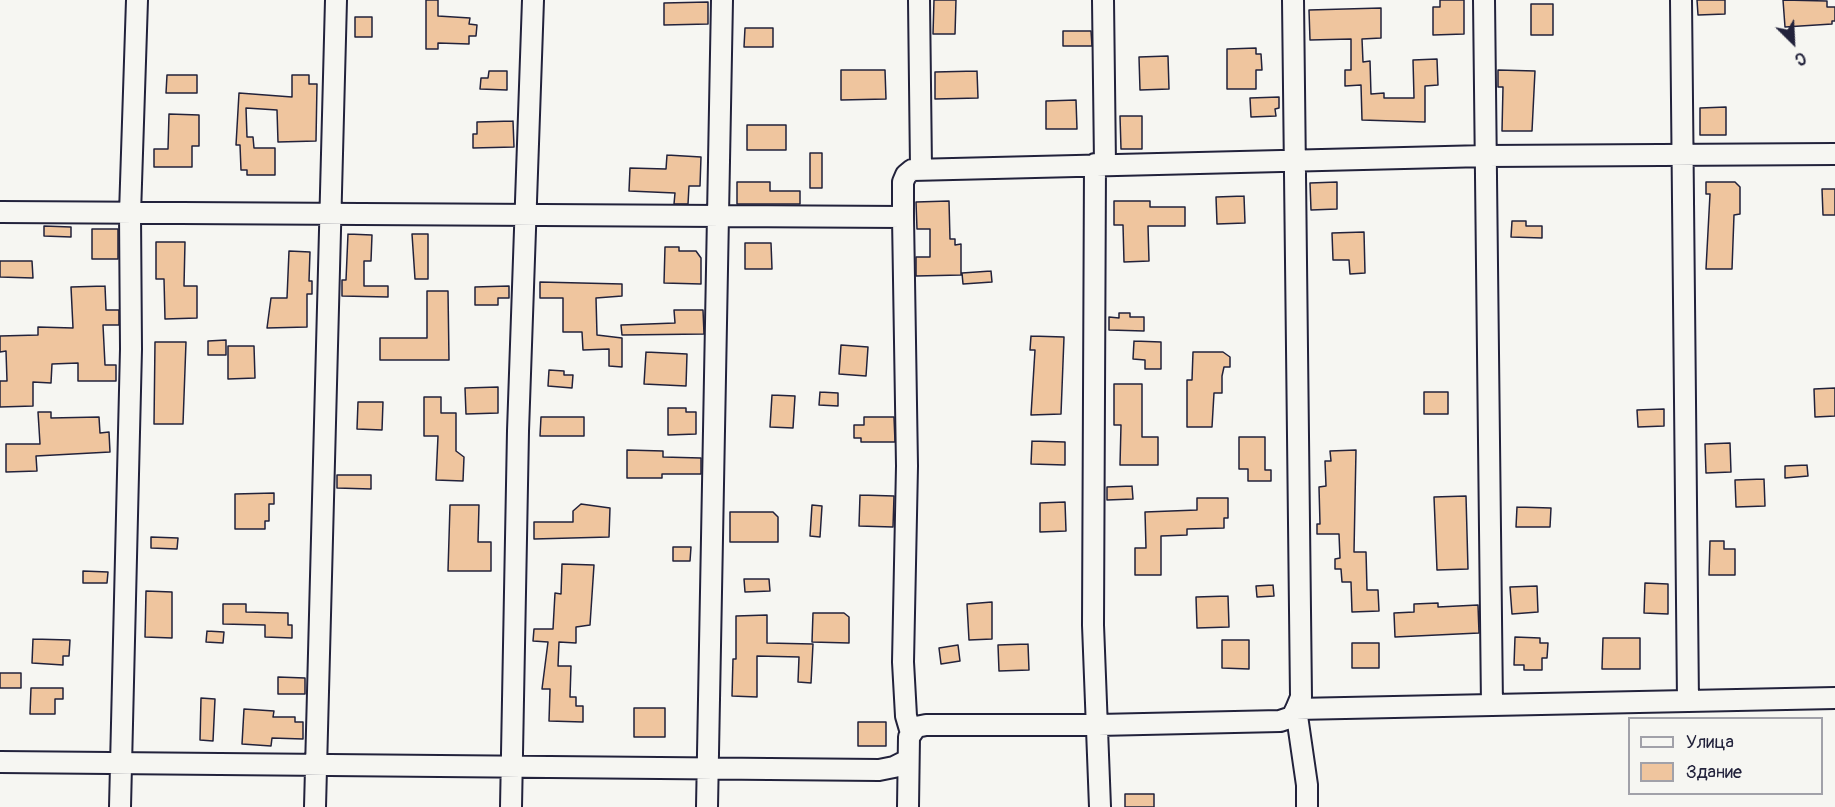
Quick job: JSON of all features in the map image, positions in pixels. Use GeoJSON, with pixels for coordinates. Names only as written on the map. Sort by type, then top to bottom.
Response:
{"type":"FeatureCollection","features":[{"type":"Feature","properties":{"kind":"street"},"geometry":{"type":"LineString","coordinates":[[120,807],[131,349],[130,214],[137,0]]}},
{"type":"Feature","properties":{"kind":"street"},"geometry":{"type":"LineString","coordinates":[[315,807],[336,0]]}},
{"type":"Feature","properties":{"kind":"street"},"geometry":{"type":"LineString","coordinates":[[511,807],[518,431],[533,0]]}},
{"type":"Feature","properties":{"kind":"street"},"geometry":{"type":"LineString","coordinates":[[707,807],[722,0]]}},
{"type":"Feature","properties":{"kind":"street"},"geometry":{"type":"LineString","coordinates":[[919,0],[921,168]]}},
{"type":"Feature","properties":{"kind":"street"},"geometry":{"type":"LineString","coordinates":[[1100,807],[1093,625],[1103,0]]}},
{"type":"Feature","properties":{"kind":"street"},"geometry":{"type":"LineString","coordinates":[[911,733],[916,727],[926,725],[1098,725],[1280,721],[1292,717],[1296,710],[1301,697],[1295,259],[1297,160],[1293,0]]}},
{"type":"Feature","properties":{"kind":"street"},"geometry":{"type":"LineString","coordinates":[[1484,0],[1492,705]]}},
{"type":"Feature","properties":{"kind":"street"},"geometry":{"type":"LineString","coordinates":[[1682,0],[1681,154],[1686,344],[1688,701]]}},
{"type":"Feature","properties":{"kind":"street"},"geometry":{"type":"LineString","coordinates":[[908,807],[908,760],[911,733],[906,716],[903,662],[907,465],[903,217],[906,175],[921,168],[1486,156],[1835,154]]}},
{"type":"Feature","properties":{"kind":"street"},"geometry":{"type":"LineString","coordinates":[[0,212],[329,216],[903,217]]}},
{"type":"Feature","properties":{"kind":"street"},"geometry":{"type":"LineString","coordinates":[[1296,710],[1835,698]]}},
{"type":"Feature","properties":{"kind":"street"},"geometry":{"type":"LineString","coordinates":[[1296,710],[1307,785],[1307,807]]}},
{"type":"Feature","properties":{"kind":"street"},"geometry":{"type":"LineString","coordinates":[[0,762],[707,766],[879,770],[894,767],[908,760]]}},
{"type":"Feature","properties":{"kind":"building"},"geometry":{"type":"Polygon","coordinates":[[[426,0],[438,0],[438,16],[470,18],[469,24],[477,25],[476,36],[469,36],[469,44],[438,43],[438,49],[426,49],[426,0]]]}},
{"type":"Feature","properties":{"kind":"building"},"geometry":{"type":"Polygon","coordinates":[[[934,0],[956,0],[955,34],[933,34],[934,0]]]}},
{"type":"Feature","properties":{"kind":"building"},"geometry":{"type":"Polygon","coordinates":[[[1440,0],[1464,0],[1464,34],[1433,35],[1433,7],[1440,7],[1440,0]]]}},
{"type":"Feature","properties":{"kind":"building"},"geometry":{"type":"Polygon","coordinates":[[[1697,0],[1725,0],[1725,14],[1698,15],[1697,0]]]}},
{"type":"Feature","properties":{"kind":"building"},"geometry":{"type":"Polygon","coordinates":[[[1783,0],[1827,1],[1827,7],[1835,7],[1835,21],[1832,21],[1832,24],[1785,27],[1783,0]]]}},
{"type":"Feature","properties":{"kind":"building"},"geometry":{"type":"Polygon","coordinates":[[[708,2],[708,24],[664,25],[664,3],[708,2]]]}},
{"type":"Feature","properties":{"kind":"building"},"geometry":{"type":"Polygon","coordinates":[[[1531,4],[1553,4],[1553,35],[1531,35],[1531,4]]]}},
{"type":"Feature","properties":{"kind":"building"},"geometry":{"type":"Polygon","coordinates":[[[1381,8],[1381,38],[1362,39],[1363,62],[1370,61],[1371,94],[1384,93],[1384,98],[1414,98],[1413,60],[1437,59],[1438,85],[1425,86],[1425,122],[1362,120],[1361,85],[1345,86],[1345,70],[1351,70],[1351,39],[1310,40],[1309,10],[1381,8]]]}},
{"type":"Feature","properties":{"kind":"building"},"geometry":{"type":"Polygon","coordinates":[[[355,17],[372,17],[372,37],[355,37],[355,17]]]}},
{"type":"Feature","properties":{"kind":"building"},"geometry":{"type":"Polygon","coordinates":[[[745,28],[773,28],[773,47],[744,47],[745,28]]]}},
{"type":"Feature","properties":{"kind":"building"},"geometry":{"type":"Polygon","coordinates":[[[1063,31],[1091,31],[1092,46],[1063,46],[1063,31]]]}},
{"type":"Feature","properties":{"kind":"building"},"geometry":{"type":"Polygon","coordinates":[[[1256,48],[1256,54],[1261,54],[1262,70],[1256,70],[1256,89],[1227,89],[1227,49],[1256,48]]]}},
{"type":"Feature","properties":{"kind":"building"},"geometry":{"type":"Polygon","coordinates":[[[1168,56],[1169,89],[1140,90],[1139,57],[1168,56]]]}},
{"type":"Feature","properties":{"kind":"building"},"geometry":{"type":"Polygon","coordinates":[[[841,70],[885,70],[886,99],[841,100],[841,70]]]}},
{"type":"Feature","properties":{"kind":"building"},"geometry":{"type":"Polygon","coordinates":[[[1498,70],[1535,71],[1532,131],[1502,131],[1503,87],[1498,87],[1498,70]]]}},
{"type":"Feature","properties":{"kind":"building"},"geometry":{"type":"Polygon","coordinates":[[[489,71],[507,71],[507,90],[480,89],[481,78],[488,78],[489,71]]]}},
{"type":"Feature","properties":{"kind":"building"},"geometry":{"type":"Polygon","coordinates":[[[977,71],[978,98],[935,99],[935,72],[977,71]]]}},
{"type":"Feature","properties":{"kind":"building"},"geometry":{"type":"Polygon","coordinates":[[[167,75],[197,75],[197,93],[166,93],[167,75]]]}},
{"type":"Feature","properties":{"kind":"building"},"geometry":{"type":"Polygon","coordinates":[[[292,75],[309,75],[309,84],[317,84],[316,141],[278,142],[277,110],[246,108],[247,137],[253,137],[254,148],[275,148],[275,175],[247,175],[247,170],[241,170],[240,145],[236,145],[239,93],[292,97],[292,75]]]}},
{"type":"Feature","properties":{"kind":"building"},"geometry":{"type":"Polygon","coordinates":[[[1279,97],[1279,108],[1275,109],[1276,116],[1251,117],[1250,98],[1279,97]]]}},
{"type":"Feature","properties":{"kind":"building"},"geometry":{"type":"Polygon","coordinates":[[[1076,100],[1077,129],[1046,129],[1046,101],[1076,100]]]}},
{"type":"Feature","properties":{"kind":"building"},"geometry":{"type":"Polygon","coordinates":[[[1726,107],[1726,135],[1700,135],[1700,108],[1726,107]]]}},
{"type":"Feature","properties":{"kind":"building"},"geometry":{"type":"Polygon","coordinates":[[[169,114],[199,115],[199,146],[192,146],[192,167],[154,167],[154,149],[168,149],[169,114]]]}},
{"type":"Feature","properties":{"kind":"building"},"geometry":{"type":"Polygon","coordinates":[[[1120,116],[1142,116],[1142,149],[1121,149],[1120,116]]]}},
{"type":"Feature","properties":{"kind":"building"},"geometry":{"type":"Polygon","coordinates":[[[513,121],[514,147],[473,148],[473,134],[477,134],[477,122],[513,121]]]}},
{"type":"Feature","properties":{"kind":"building"},"geometry":{"type":"Polygon","coordinates":[[[747,125],[786,125],[786,150],[747,150],[747,125]]]}},
{"type":"Feature","properties":{"kind":"building"},"geometry":{"type":"Polygon","coordinates":[[[810,153],[822,153],[822,188],[810,188],[810,153]]]}},
{"type":"Feature","properties":{"kind":"building"},"geometry":{"type":"Polygon","coordinates":[[[667,155],[701,157],[700,186],[689,186],[688,204],[674,204],[675,193],[629,191],[630,168],[666,169],[667,155]]]}},
{"type":"Feature","properties":{"kind":"building"},"geometry":{"type":"Polygon","coordinates":[[[737,182],[770,182],[770,191],[800,191],[800,204],[737,204],[737,182]]]}},
{"type":"Feature","properties":{"kind":"building"},"geometry":{"type":"Polygon","coordinates":[[[1337,182],[1337,209],[1311,210],[1310,183],[1337,182]]]}},
{"type":"Feature","properties":{"kind":"building"},"geometry":{"type":"Polygon","coordinates":[[[1706,182],[1735,182],[1740,187],[1740,214],[1734,215],[1732,269],[1706,269],[1710,194],[1706,194],[1706,182]]]}},
{"type":"Feature","properties":{"kind":"building"},"geometry":{"type":"Polygon","coordinates":[[[1822,189],[1835,189],[1835,215],[1823,215],[1822,189]]]}},
{"type":"Feature","properties":{"kind":"building"},"geometry":{"type":"Polygon","coordinates":[[[1244,196],[1245,223],[1217,224],[1216,197],[1244,196]]]}},
{"type":"Feature","properties":{"kind":"building"},"geometry":{"type":"Polygon","coordinates":[[[949,201],[950,239],[955,239],[955,245],[961,244],[961,275],[916,276],[916,257],[930,257],[930,229],[917,229],[916,202],[949,201]]]}},
{"type":"Feature","properties":{"kind":"building"},"geometry":{"type":"Polygon","coordinates":[[[1114,201],[1150,201],[1150,207],[1185,207],[1185,226],[1148,226],[1149,261],[1124,262],[1123,225],[1114,225],[1114,201]]]}},
{"type":"Feature","properties":{"kind":"building"},"geometry":{"type":"Polygon","coordinates":[[[1512,221],[1526,221],[1526,226],[1542,226],[1542,238],[1511,237],[1512,221]]]}},
{"type":"Feature","properties":{"kind":"building"},"geometry":{"type":"Polygon","coordinates":[[[44,226],[71,227],[71,237],[44,236],[44,226]]]}},
{"type":"Feature","properties":{"kind":"building"},"geometry":{"type":"Polygon","coordinates":[[[92,229],[118,229],[118,259],[92,259],[92,229]]]}},
{"type":"Feature","properties":{"kind":"building"},"geometry":{"type":"Polygon","coordinates":[[[1364,232],[1365,273],[1350,274],[1349,260],[1333,260],[1332,233],[1364,232]]]}},
{"type":"Feature","properties":{"kind":"building"},"geometry":{"type":"Polygon","coordinates":[[[348,234],[372,235],[371,261],[364,261],[364,286],[388,286],[388,297],[342,296],[342,280],[346,280],[348,234]]]}},
{"type":"Feature","properties":{"kind":"building"},"geometry":{"type":"Polygon","coordinates":[[[412,234],[428,234],[428,279],[415,279],[412,234]]]}},
{"type":"Feature","properties":{"kind":"building"},"geometry":{"type":"Polygon","coordinates":[[[156,242],[185,242],[184,286],[197,286],[197,318],[165,319],[164,279],[156,279],[156,242]]]}},
{"type":"Feature","properties":{"kind":"building"},"geometry":{"type":"Polygon","coordinates":[[[745,243],[771,243],[772,269],[745,269],[745,243]]]}},
{"type":"Feature","properties":{"kind":"building"},"geometry":{"type":"Polygon","coordinates":[[[665,247],[679,247],[679,251],[696,251],[701,258],[701,284],[664,283],[665,247]]]}},
{"type":"Feature","properties":{"kind":"building"},"geometry":{"type":"Polygon","coordinates":[[[289,251],[310,252],[309,281],[312,281],[312,294],[307,294],[307,327],[267,328],[271,298],[287,298],[289,251]]]}},
{"type":"Feature","properties":{"kind":"building"},"geometry":{"type":"Polygon","coordinates":[[[0,261],[32,261],[33,278],[0,277],[0,261]]]}},
{"type":"Feature","properties":{"kind":"building"},"geometry":{"type":"Polygon","coordinates":[[[991,271],[992,282],[963,284],[962,273],[991,271]]]}},
{"type":"Feature","properties":{"kind":"building"},"geometry":{"type":"Polygon","coordinates":[[[540,282],[622,284],[622,296],[596,298],[597,335],[622,338],[622,367],[609,366],[609,349],[583,350],[582,332],[563,332],[563,298],[540,298],[540,282]]]}},
{"type":"Feature","properties":{"kind":"building"},"geometry":{"type":"Polygon","coordinates":[[[105,286],[106,310],[119,310],[119,325],[103,325],[105,365],[116,365],[116,381],[78,381],[78,363],[52,364],[51,383],[33,382],[33,406],[0,407],[0,381],[7,381],[6,351],[0,352],[0,336],[38,335],[38,327],[73,328],[71,287],[105,286]]]}},
{"type":"Feature","properties":{"kind":"building"},"geometry":{"type":"Polygon","coordinates":[[[509,286],[509,298],[498,298],[498,305],[475,305],[475,287],[509,286]]]}},
{"type":"Feature","properties":{"kind":"building"},"geometry":{"type":"Polygon","coordinates":[[[427,291],[448,291],[449,360],[380,360],[380,338],[427,338],[427,291]]]}},
{"type":"Feature","properties":{"kind":"building"},"geometry":{"type":"Polygon","coordinates":[[[674,310],[703,310],[704,334],[622,335],[621,325],[675,323],[674,310]]]}},
{"type":"Feature","properties":{"kind":"building"},"geometry":{"type":"Polygon","coordinates":[[[1119,313],[1130,313],[1130,317],[1144,317],[1144,331],[1109,330],[1109,317],[1119,318],[1119,313]]]}},
{"type":"Feature","properties":{"kind":"building"},"geometry":{"type":"Polygon","coordinates":[[[1031,336],[1064,337],[1061,414],[1031,415],[1035,350],[1030,350],[1031,336]]]}},
{"type":"Feature","properties":{"kind":"building"},"geometry":{"type":"Polygon","coordinates":[[[226,340],[226,355],[208,355],[208,341],[226,340]]]}},
{"type":"Feature","properties":{"kind":"building"},"geometry":{"type":"Polygon","coordinates":[[[1134,341],[1161,342],[1161,369],[1145,369],[1145,360],[1133,359],[1134,341]]]}},
{"type":"Feature","properties":{"kind":"building"},"geometry":{"type":"Polygon","coordinates":[[[155,342],[186,342],[183,424],[154,424],[155,342]]]}},
{"type":"Feature","properties":{"kind":"building"},"geometry":{"type":"Polygon","coordinates":[[[841,345],[868,347],[866,376],[839,374],[841,345]]]}},
{"type":"Feature","properties":{"kind":"building"},"geometry":{"type":"Polygon","coordinates":[[[228,346],[254,346],[255,378],[228,379],[228,346]]]}},
{"type":"Feature","properties":{"kind":"building"},"geometry":{"type":"Polygon","coordinates":[[[646,352],[687,354],[686,386],[644,384],[646,352]]]}},
{"type":"Feature","properties":{"kind":"building"},"geometry":{"type":"Polygon","coordinates":[[[1193,352],[1223,352],[1230,357],[1230,367],[1224,367],[1222,376],[1222,393],[1214,393],[1212,427],[1187,427],[1187,380],[1192,380],[1193,352]]]}},
{"type":"Feature","properties":{"kind":"building"},"geometry":{"type":"Polygon","coordinates":[[[549,370],[564,371],[564,375],[573,375],[572,388],[548,386],[549,370]]]}},
{"type":"Feature","properties":{"kind":"building"},"geometry":{"type":"Polygon","coordinates":[[[1114,384],[1142,384],[1142,437],[1158,437],[1158,465],[1120,465],[1121,425],[1114,425],[1114,384]]]}},
{"type":"Feature","properties":{"kind":"building"},"geometry":{"type":"Polygon","coordinates":[[[498,387],[498,413],[466,414],[465,388],[498,387]]]}},
{"type":"Feature","properties":{"kind":"building"},"geometry":{"type":"Polygon","coordinates":[[[1835,388],[1835,416],[1815,417],[1814,389],[1835,388]]]}},
{"type":"Feature","properties":{"kind":"building"},"geometry":{"type":"Polygon","coordinates":[[[820,392],[838,393],[838,406],[819,405],[820,392]]]}},
{"type":"Feature","properties":{"kind":"building"},"geometry":{"type":"Polygon","coordinates":[[[1424,392],[1448,392],[1448,414],[1424,414],[1424,392]]]}},
{"type":"Feature","properties":{"kind":"building"},"geometry":{"type":"Polygon","coordinates":[[[772,395],[795,396],[793,428],[770,427],[772,395]]]}},
{"type":"Feature","properties":{"kind":"building"},"geometry":{"type":"Polygon","coordinates":[[[424,397],[441,397],[441,413],[456,413],[456,451],[464,457],[463,481],[436,480],[438,436],[424,436],[424,397]]]}},
{"type":"Feature","properties":{"kind":"building"},"geometry":{"type":"Polygon","coordinates":[[[358,402],[383,402],[382,430],[357,429],[358,402]]]}},
{"type":"Feature","properties":{"kind":"building"},"geometry":{"type":"Polygon","coordinates":[[[668,408],[686,408],[686,412],[696,412],[696,434],[668,435],[668,408]]]}},
{"type":"Feature","properties":{"kind":"building"},"geometry":{"type":"Polygon","coordinates":[[[1664,409],[1664,426],[1638,427],[1637,410],[1664,409]]]}},
{"type":"Feature","properties":{"kind":"building"},"geometry":{"type":"Polygon","coordinates":[[[38,412],[51,412],[51,418],[99,417],[100,433],[109,432],[110,452],[36,456],[37,471],[6,472],[6,444],[40,444],[38,412]]]}},
{"type":"Feature","properties":{"kind":"building"},"geometry":{"type":"Polygon","coordinates":[[[541,417],[584,417],[584,436],[540,436],[541,417]]]}},
{"type":"Feature","properties":{"kind":"building"},"geometry":{"type":"Polygon","coordinates":[[[864,417],[894,417],[895,442],[861,442],[861,438],[854,438],[854,425],[864,425],[864,417]]]}},
{"type":"Feature","properties":{"kind":"building"},"geometry":{"type":"Polygon","coordinates":[[[1239,437],[1265,437],[1265,470],[1271,470],[1271,481],[1248,481],[1248,469],[1239,469],[1239,437]]]}},
{"type":"Feature","properties":{"kind":"building"},"geometry":{"type":"Polygon","coordinates":[[[1032,441],[1065,442],[1065,465],[1031,464],[1032,441]]]}},
{"type":"Feature","properties":{"kind":"building"},"geometry":{"type":"Polygon","coordinates":[[[1730,443],[1731,472],[1706,473],[1705,444],[1730,443]]]}},
{"type":"Feature","properties":{"kind":"building"},"geometry":{"type":"Polygon","coordinates":[[[627,450],[663,451],[663,457],[701,458],[701,474],[662,474],[662,478],[627,478],[627,450]]]}},
{"type":"Feature","properties":{"kind":"building"},"geometry":{"type":"Polygon","coordinates":[[[1356,450],[1354,552],[1366,552],[1367,590],[1378,590],[1379,611],[1352,612],[1351,582],[1342,582],[1341,569],[1335,569],[1335,559],[1340,558],[1339,534],[1317,534],[1317,524],[1320,524],[1319,487],[1326,486],[1325,461],[1331,461],[1330,451],[1356,450]]]}},
{"type":"Feature","properties":{"kind":"building"},"geometry":{"type":"Polygon","coordinates":[[[1807,465],[1808,476],[1785,478],[1785,466],[1807,465]]]}},
{"type":"Feature","properties":{"kind":"building"},"geometry":{"type":"Polygon","coordinates":[[[337,475],[371,475],[371,489],[337,488],[337,475]]]}},
{"type":"Feature","properties":{"kind":"building"},"geometry":{"type":"Polygon","coordinates":[[[1764,479],[1765,506],[1736,507],[1735,480],[1764,479]]]}},
{"type":"Feature","properties":{"kind":"building"},"geometry":{"type":"Polygon","coordinates":[[[1132,486],[1133,499],[1107,500],[1107,487],[1132,486]]]}},
{"type":"Feature","properties":{"kind":"building"},"geometry":{"type":"Polygon","coordinates":[[[274,493],[274,504],[269,504],[269,521],[265,521],[265,529],[235,529],[235,494],[274,493]]]}},
{"type":"Feature","properties":{"kind":"building"},"geometry":{"type":"Polygon","coordinates":[[[860,495],[894,496],[893,527],[859,526],[860,495]]]}},
{"type":"Feature","properties":{"kind":"building"},"geometry":{"type":"Polygon","coordinates":[[[1466,496],[1468,569],[1437,570],[1434,497],[1466,496]]]}},
{"type":"Feature","properties":{"kind":"building"},"geometry":{"type":"Polygon","coordinates":[[[1197,498],[1228,498],[1228,518],[1224,518],[1224,528],[1187,529],[1187,535],[1161,536],[1161,575],[1135,575],[1135,548],[1146,548],[1145,512],[1197,510],[1197,498]]]}},
{"type":"Feature","properties":{"kind":"building"},"geometry":{"type":"Polygon","coordinates":[[[1065,502],[1066,531],[1040,532],[1040,503],[1065,502]]]}},
{"type":"Feature","properties":{"kind":"building"},"geometry":{"type":"Polygon","coordinates":[[[581,504],[610,508],[609,537],[534,539],[534,522],[573,522],[573,511],[581,504]]]}},
{"type":"Feature","properties":{"kind":"building"},"geometry":{"type":"Polygon","coordinates":[[[450,505],[479,505],[478,542],[491,542],[491,571],[448,571],[450,505]]]}},
{"type":"Feature","properties":{"kind":"building"},"geometry":{"type":"Polygon","coordinates":[[[812,505],[822,506],[820,537],[810,536],[812,505]]]}},
{"type":"Feature","properties":{"kind":"building"},"geometry":{"type":"Polygon","coordinates":[[[1517,507],[1551,508],[1550,527],[1516,527],[1517,507]]]}},
{"type":"Feature","properties":{"kind":"building"},"geometry":{"type":"Polygon","coordinates":[[[730,512],[773,512],[778,517],[778,542],[730,542],[730,512]]]}},
{"type":"Feature","properties":{"kind":"building"},"geometry":{"type":"Polygon","coordinates":[[[151,537],[178,538],[177,549],[151,548],[151,537]]]}},
{"type":"Feature","properties":{"kind":"building"},"geometry":{"type":"Polygon","coordinates":[[[1710,541],[1724,541],[1724,549],[1735,549],[1735,575],[1709,575],[1710,541]]]}},
{"type":"Feature","properties":{"kind":"building"},"geometry":{"type":"Polygon","coordinates":[[[673,547],[691,547],[690,561],[673,561],[673,547]]]}},
{"type":"Feature","properties":{"kind":"building"},"geometry":{"type":"Polygon","coordinates":[[[562,564],[594,565],[590,625],[576,627],[576,643],[559,642],[558,666],[571,666],[570,697],[576,697],[576,706],[583,706],[583,722],[549,721],[550,689],[542,689],[548,642],[533,641],[534,629],[553,629],[555,593],[561,594],[562,564]]]}},
{"type":"Feature","properties":{"kind":"building"},"geometry":{"type":"Polygon","coordinates":[[[83,571],[108,572],[107,583],[83,583],[83,571]]]}},
{"type":"Feature","properties":{"kind":"building"},"geometry":{"type":"Polygon","coordinates":[[[744,579],[769,579],[770,591],[745,592],[744,579]]]}},
{"type":"Feature","properties":{"kind":"building"},"geometry":{"type":"Polygon","coordinates":[[[1645,583],[1668,584],[1668,614],[1644,613],[1645,583]]]}},
{"type":"Feature","properties":{"kind":"building"},"geometry":{"type":"Polygon","coordinates":[[[1273,585],[1274,596],[1257,597],[1256,586],[1273,585]]]}},
{"type":"Feature","properties":{"kind":"building"},"geometry":{"type":"Polygon","coordinates":[[[1537,586],[1538,612],[1512,614],[1510,587],[1537,586]]]}},
{"type":"Feature","properties":{"kind":"building"},"geometry":{"type":"Polygon","coordinates":[[[146,591],[172,592],[172,638],[145,637],[146,591]]]}},
{"type":"Feature","properties":{"kind":"building"},"geometry":{"type":"Polygon","coordinates":[[[1228,596],[1229,627],[1197,628],[1196,597],[1228,596]]]}},
{"type":"Feature","properties":{"kind":"building"},"geometry":{"type":"Polygon","coordinates":[[[992,602],[992,639],[969,640],[967,604],[992,602]]]}},
{"type":"Feature","properties":{"kind":"building"},"geometry":{"type":"Polygon","coordinates":[[[1438,603],[1438,607],[1478,605],[1479,633],[1395,637],[1394,613],[1414,612],[1414,604],[1438,603]]]}},
{"type":"Feature","properties":{"kind":"building"},"geometry":{"type":"Polygon","coordinates":[[[223,604],[246,604],[246,612],[288,613],[288,625],[292,625],[292,638],[265,637],[265,625],[223,624],[223,604]]]}},
{"type":"Feature","properties":{"kind":"building"},"geometry":{"type":"Polygon","coordinates":[[[813,613],[844,613],[849,617],[849,643],[812,642],[813,613]]]}},
{"type":"Feature","properties":{"kind":"building"},"geometry":{"type":"Polygon","coordinates":[[[767,615],[767,643],[813,644],[811,683],[798,682],[799,657],[757,656],[757,697],[732,696],[733,659],[736,659],[736,616],[767,615]]]}},
{"type":"Feature","properties":{"kind":"building"},"geometry":{"type":"Polygon","coordinates":[[[207,631],[224,632],[223,643],[206,642],[207,631]]]}},
{"type":"Feature","properties":{"kind":"building"},"geometry":{"type":"Polygon","coordinates":[[[1515,637],[1540,638],[1540,643],[1548,643],[1547,658],[1542,658],[1542,670],[1524,670],[1524,665],[1514,665],[1515,637]]]}},
{"type":"Feature","properties":{"kind":"building"},"geometry":{"type":"Polygon","coordinates":[[[1603,638],[1640,638],[1640,669],[1602,669],[1603,638]]]}},
{"type":"Feature","properties":{"kind":"building"},"geometry":{"type":"Polygon","coordinates":[[[33,639],[70,640],[69,656],[63,656],[63,665],[32,663],[33,639]]]}},
{"type":"Feature","properties":{"kind":"building"},"geometry":{"type":"Polygon","coordinates":[[[1222,640],[1249,640],[1249,669],[1222,668],[1222,640]]]}},
{"type":"Feature","properties":{"kind":"building"},"geometry":{"type":"Polygon","coordinates":[[[1352,643],[1379,643],[1379,668],[1352,668],[1352,643]]]}},
{"type":"Feature","properties":{"kind":"building"},"geometry":{"type":"Polygon","coordinates":[[[1028,644],[1029,670],[999,671],[998,645],[1028,644]]]}},
{"type":"Feature","properties":{"kind":"building"},"geometry":{"type":"Polygon","coordinates":[[[958,645],[960,661],[941,664],[939,648],[958,645]]]}},
{"type":"Feature","properties":{"kind":"building"},"geometry":{"type":"Polygon","coordinates":[[[0,673],[21,673],[21,688],[0,688],[0,673]]]}},
{"type":"Feature","properties":{"kind":"building"},"geometry":{"type":"Polygon","coordinates":[[[278,677],[305,678],[305,694],[278,694],[278,677]]]}},
{"type":"Feature","properties":{"kind":"building"},"geometry":{"type":"Polygon","coordinates":[[[31,688],[63,688],[63,699],[55,699],[55,714],[30,714],[31,688]]]}},
{"type":"Feature","properties":{"kind":"building"},"geometry":{"type":"Polygon","coordinates":[[[201,698],[215,699],[213,741],[200,740],[201,698]]]}},
{"type":"Feature","properties":{"kind":"building"},"geometry":{"type":"Polygon","coordinates":[[[634,708],[665,708],[665,737],[634,737],[634,708]]]}},
{"type":"Feature","properties":{"kind":"building"},"geometry":{"type":"Polygon","coordinates":[[[244,709],[274,711],[273,717],[295,717],[295,722],[303,722],[303,739],[272,738],[271,746],[242,744],[244,709]]]}},
{"type":"Feature","properties":{"kind":"building"},"geometry":{"type":"Polygon","coordinates":[[[858,722],[886,722],[886,746],[858,746],[858,722]]]}},
{"type":"Feature","properties":{"kind":"building"},"geometry":{"type":"Polygon","coordinates":[[[1125,794],[1154,794],[1154,807],[1125,807],[1125,794]]]}}]}
